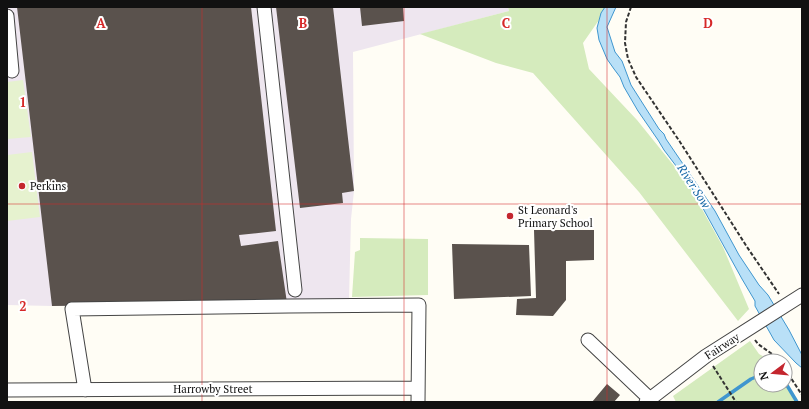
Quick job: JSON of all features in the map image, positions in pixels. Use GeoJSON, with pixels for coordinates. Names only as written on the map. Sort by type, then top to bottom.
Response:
{"type":"FeatureCollection","features":[{"type":"Feature","properties":{"kind":"street"},"geometry":{"type":"LineString","coordinates":[[264,7],[295,290]]}},
{"type":"Feature","properties":{"kind":"street"},"geometry":{"type":"LineString","coordinates":[[7,16],[12,70]]}},
{"type":"Feature","properties":{"kind":"street","name":"Fairway"},"geometry":{"type":"LineString","coordinates":[[648,400],[706,356],[754,330],[781,302],[802,295]]}},
{"type":"Feature","properties":{"kind":"street"},"geometry":{"type":"LineString","coordinates":[[85,390],[72,309],[419,305],[418,402]]}},
{"type":"Feature","properties":{"kind":"street"},"geometry":{"type":"LineString","coordinates":[[588,340],[648,400]]}},
{"type":"Feature","properties":{"kind":"street","name":"Harrowby Street"},"geometry":{"type":"LineString","coordinates":[[7,390],[85,390],[140,396],[233,396],[418,388]]}},
{"type":"Feature","properties":{"kind":"path"},"geometry":{"type":"LineString","coordinates":[[631,7],[626,22],[625,43],[628,59],[636,77],[680,142],[781,302]]}},
{"type":"Feature","properties":{"kind":"path"},"geometry":{"type":"LineString","coordinates":[[754,330],[758,344],[770,353]]}},
{"type":"Feature","properties":{"kind":"path"},"geometry":{"type":"LineString","coordinates":[[706,356],[736,402]]}},
{"type":"Feature","properties":{"kind":"path"},"geometry":{"type":"LineString","coordinates":[[793,381],[802,395]]}},
{"type":"Feature","properties":{"kind":"shaded area","name":"Perkins"},"geometry":{"type":"Polygon","coordinates":[[[7,7],[508,7],[509,11],[353,52],[354,191],[351,219],[349,299],[52,306],[7,305],[7,7]]]}},
{"type":"Feature","properties":{"kind":"green space"},"geometry":{"type":"Polygon","coordinates":[[[508,7],[608,7],[583,43],[589,69],[637,120],[687,182],[723,247],[749,309],[738,321],[639,192],[533,73],[496,63],[420,34],[509,11],[508,7]]]}},
{"type":"Feature","properties":{"kind":"green space"},"geometry":{"type":"Polygon","coordinates":[[[23,80],[31,137],[7,139],[7,82],[23,80]]]}},
{"type":"Feature","properties":{"kind":"green space","name":"Perkins"},"geometry":{"type":"Polygon","coordinates":[[[32,152],[40,217],[7,221],[7,155],[32,152]]]}},
{"type":"Feature","properties":{"kind":"green space"},"geometry":{"type":"Polygon","coordinates":[[[360,238],[428,239],[428,295],[352,297],[355,252],[360,250],[360,238]]]}},
{"type":"Feature","properties":{"kind":"green space"},"geometry":{"type":"Polygon","coordinates":[[[750,341],[758,353],[753,353],[753,393],[792,393],[796,402],[676,402],[673,396],[750,341]]]}},
{"type":"Feature","properties":{"kind":"water","name":"River Sow"},"geometry":{"type":"Polygon","coordinates":[[[605,7],[616,7],[607,27],[615,52],[622,61],[631,85],[715,211],[739,255],[759,285],[768,295],[802,355],[802,368],[793,360],[793,353],[786,353],[774,340],[755,306],[755,301],[689,183],[664,150],[638,111],[620,77],[607,59],[599,40],[597,28],[601,13],[605,7]]]}},
{"type":"Feature","properties":{"kind":"building","name":"Perkins"},"geometry":{"type":"Polygon","coordinates":[[[17,7],[251,7],[276,231],[239,235],[241,246],[278,241],[287,303],[52,306],[17,7]]]}},
{"type":"Feature","properties":{"kind":"building"},"geometry":{"type":"Polygon","coordinates":[[[276,7],[333,7],[354,191],[342,193],[343,203],[300,208],[276,7]]]}},
{"type":"Feature","properties":{"kind":"building"},"geometry":{"type":"Polygon","coordinates":[[[360,7],[403,7],[404,21],[362,26],[360,7]]]}},
{"type":"Feature","properties":{"kind":"building"},"geometry":{"type":"Polygon","coordinates":[[[534,230],[594,230],[594,260],[566,261],[566,300],[553,316],[516,315],[517,299],[536,298],[534,230]]]}},
{"type":"Feature","properties":{"kind":"building"},"geometry":{"type":"Polygon","coordinates":[[[452,244],[529,245],[531,296],[454,299],[452,244]]]}},
{"type":"Feature","properties":{"kind":"building"},"geometry":{"type":"Polygon","coordinates":[[[607,384],[620,395],[614,402],[592,402],[607,384]]]}},
{"type":"Feature","properties":{"kind":"waterway"},"geometry":{"type":"LineString","coordinates":[[718,402],[753,378]]}},
{"type":"Feature","properties":{"kind":"waterway"},"geometry":{"type":"LineString","coordinates":[[792,393],[797,402]]}},
{"type":"Feature","properties":{"kind":"place","name":"Perkins"},"geometry":{"type":"Point","coordinates":[22,186]}},
{"type":"Feature","properties":{"kind":"place","name":"St Leonard's Primary School"},"geometry":{"type":"Point","coordinates":[510,216]}}]}
